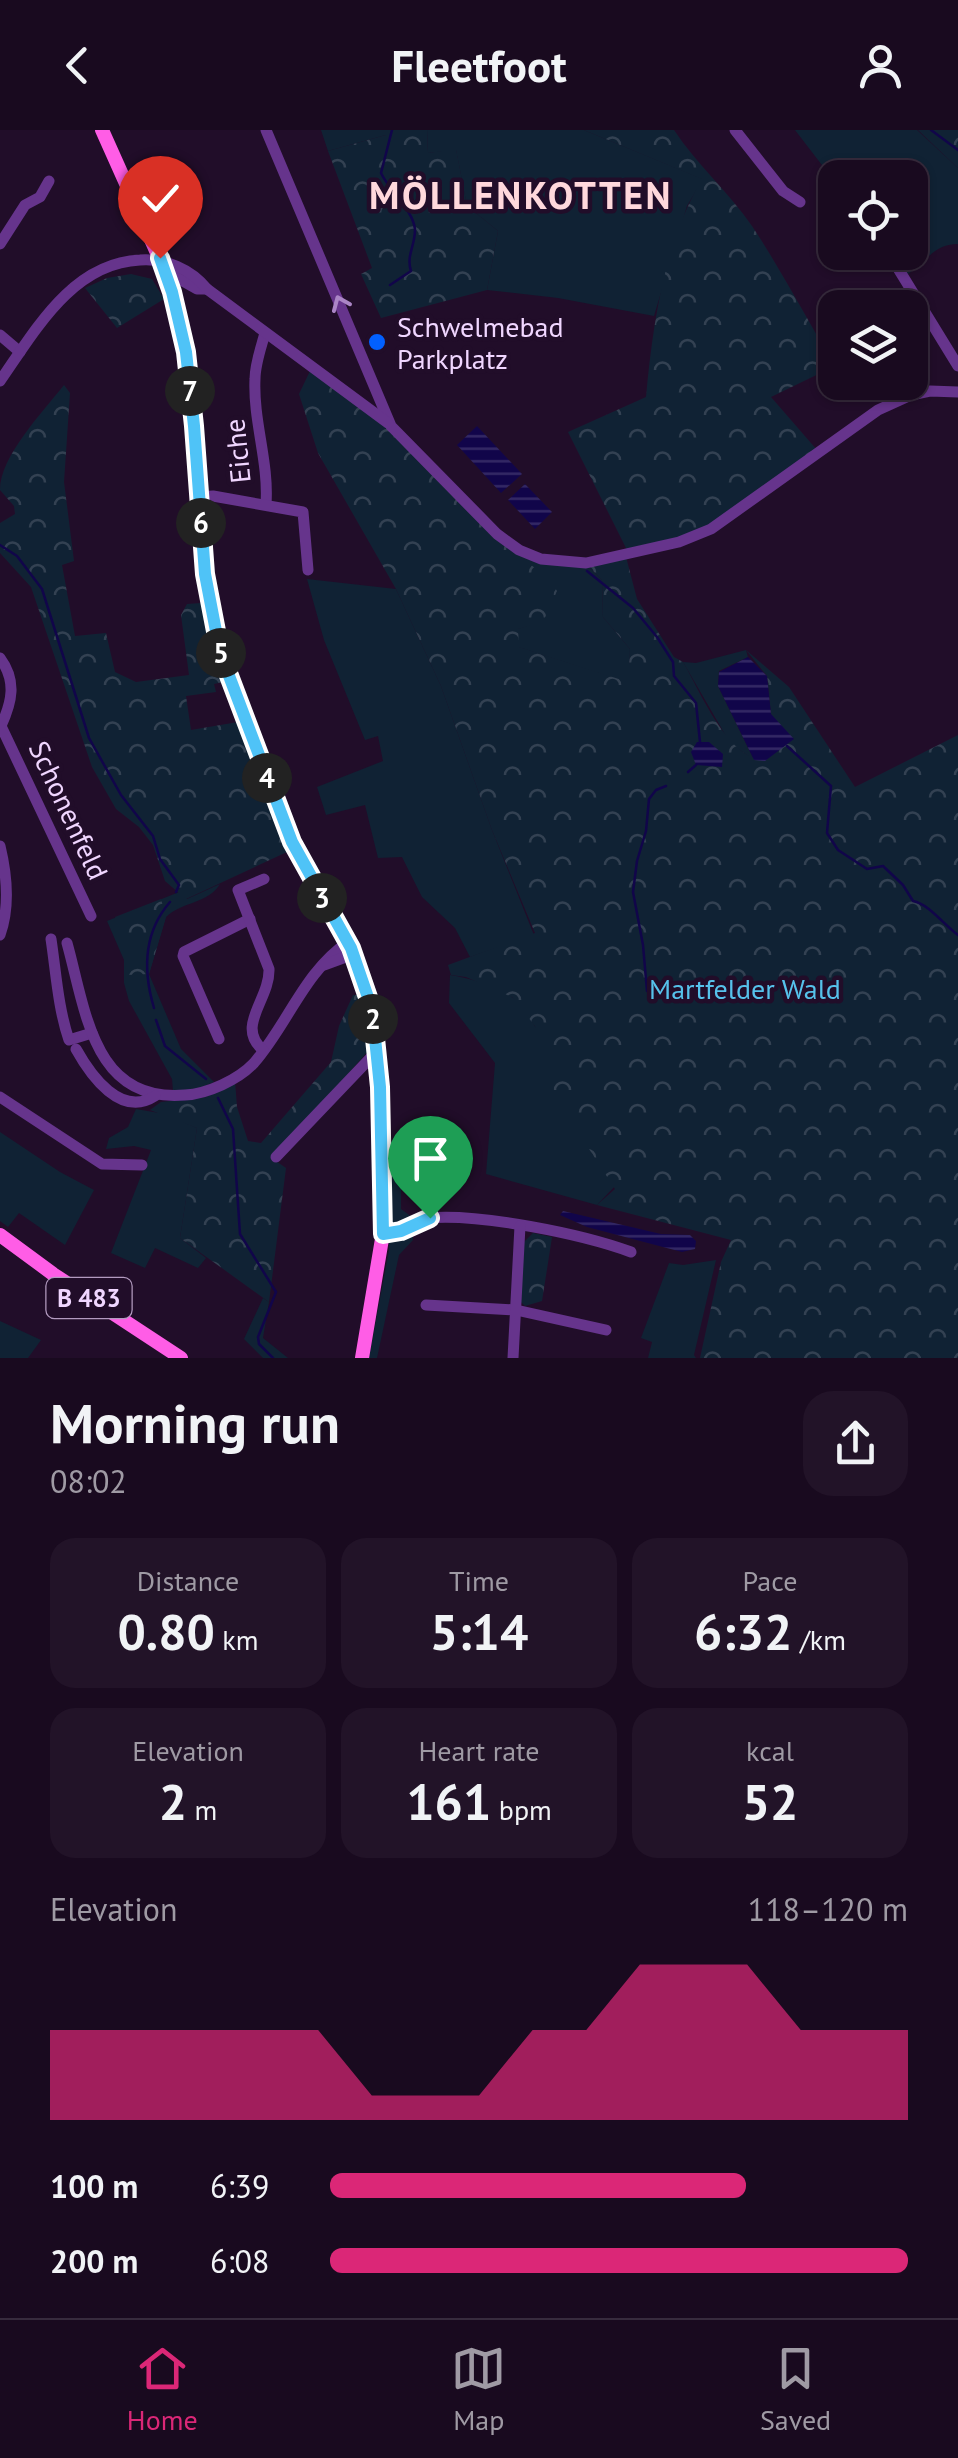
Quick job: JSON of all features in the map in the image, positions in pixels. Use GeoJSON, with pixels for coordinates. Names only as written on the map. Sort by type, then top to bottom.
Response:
{"type":"FeatureCollection","features":[{"type":"Feature","properties":{"kind":"main road"},"geometry":{"type":"LineString","coordinates":[[102,130],[171,273],[189,380],[208,598],[225,666],[292,842],[350,948],[372,1009],[378,1050],[383,1234],[362,1358]]}},
{"type":"Feature","properties":{"kind":"main road","name":"B 483"},"geometry":{"type":"LineString","coordinates":[[0,1235],[52,1274],[181,1358]]}},
{"type":"Feature","properties":{"kind":"street"},"geometry":{"type":"LineString","coordinates":[[266,130],[391,426]]}},
{"type":"Feature","properties":{"kind":"street"},"geometry":{"type":"LineString","coordinates":[[735,130],[783,191],[800,202]]}},
{"type":"Feature","properties":{"kind":"street"},"geometry":{"type":"LineString","coordinates":[[0,244],[25,205],[40,197],[49,181]]}},
{"type":"Feature","properties":{"kind":"street"},"geometry":{"type":"LineString","coordinates":[[0,381],[69,290],[91,274],[113,264],[199,279],[202,289],[358,398],[391,426],[486,524],[518,550],[542,559],[586,562],[679,542],[711,529],[878,410],[911,395],[958,392]]}},
{"type":"Feature","properties":{"kind":"street"},"geometry":{"type":"LineString","coordinates":[[901,270],[958,366]]}},
{"type":"Feature","properties":{"kind":"street"},"geometry":{"type":"LineString","coordinates":[[176,306],[181,297],[202,289]]}},
{"type":"Feature","properties":{"kind":"street","name":"Eiche"},"geometry":{"type":"LineString","coordinates":[[265,333],[254,389],[268,481],[266,504]]}},
{"type":"Feature","properties":{"kind":"street"},"geometry":{"type":"LineString","coordinates":[[0,335],[20,352]]}},
{"type":"Feature","properties":{"kind":"street"},"geometry":{"type":"LineString","coordinates":[[199,497],[303,512],[308,570]]}},
{"type":"Feature","properties":{"kind":"street"},"geometry":{"type":"LineString","coordinates":[[0,658],[12,689],[2,726]]}},
{"type":"Feature","properties":{"kind":"street","name":"Schonenfeld"},"geometry":{"type":"LineString","coordinates":[[2,726],[91,916]]}},
{"type":"Feature","properties":{"kind":"street"},"geometry":{"type":"LineString","coordinates":[[0,846],[6,875],[6,909],[0,934]]}},
{"type":"Feature","properties":{"kind":"street"},"geometry":{"type":"LineString","coordinates":[[263,1050],[252,1040],[250,1032],[270,981],[269,969],[238,890],[264,879]]}},
{"type":"Feature","properties":{"kind":"street"},"geometry":{"type":"LineString","coordinates":[[220,1039],[184,952],[250,919]]}},
{"type":"Feature","properties":{"kind":"street"},"geometry":{"type":"LineString","coordinates":[[51,938],[68,1040],[92,1033]]}},
{"type":"Feature","properties":{"kind":"street"},"geometry":{"type":"LineString","coordinates":[[67,943],[92,1033],[108,1068],[122,1080],[155,1096],[204,1093],[246,1070],[332,953],[350,948]]}},
{"type":"Feature","properties":{"kind":"street"},"geometry":{"type":"LineString","coordinates":[[76,1049],[88,1071],[126,1102],[143,1104],[155,1096]]}},
{"type":"Feature","properties":{"kind":"street"},"geometry":{"type":"LineString","coordinates":[[276,1157],[378,1050]]}},
{"type":"Feature","properties":{"kind":"street"},"geometry":{"type":"LineString","coordinates":[[0,1097],[102,1164],[142,1165]]}},
{"type":"Feature","properties":{"kind":"street"},"geometry":{"type":"LineString","coordinates":[[383,1234],[401,1231],[425,1218],[520,1226],[578,1236],[630,1252]]}},
{"type":"Feature","properties":{"kind":"street"},"geometry":{"type":"LineString","coordinates":[[513,1358],[520,1226]]}},
{"type":"Feature","properties":{"kind":"street"},"geometry":{"type":"LineString","coordinates":[[426,1305],[516,1310],[606,1330]]}},
{"type":"Feature","properties":{"kind":"green space"},"geometry":{"type":"Polygon","coordinates":[[[321,130],[386,130],[386,135],[328,151],[321,130]]]}},
{"type":"Feature","properties":{"kind":"green space"},"geometry":{"type":"Polygon","coordinates":[[[386,130],[427,130],[428,153],[456,149],[467,206],[498,231],[487,290],[381,318],[361,274],[372,268],[328,151],[386,135],[386,130]]]}},
{"type":"Feature","properties":{"kind":"green space"},"geometry":{"type":"Polygon","coordinates":[[[427,130],[584,130],[703,179],[687,206],[654,316],[558,298],[487,290],[498,231],[467,206],[456,150],[428,153],[427,130]]]}},
{"type":"Feature","properties":{"kind":"green space"},"geometry":{"type":"Polygon","coordinates":[[[584,130],[674,130],[752,226],[818,336],[818,374],[771,397],[817,450],[710,526],[627,550],[568,432],[646,397],[652,341],[669,257],[702,179],[584,130]]]}},
{"type":"Feature","properties":{"kind":"green space"},"geometry":{"type":"Polygon","coordinates":[[[795,130],[917,130],[958,168],[958,244],[936,250],[928,257],[928,160],[818,160],[795,130]]]}},
{"type":"Feature","properties":{"kind":"green space"},"geometry":{"type":"Polygon","coordinates":[[[918,130],[958,130],[958,168],[918,130]]]}},
{"type":"Feature","properties":{"kind":"green space"},"geometry":{"type":"Polygon","coordinates":[[[131,274],[152,279],[164,299],[117,328],[85,288],[107,278],[131,274]]]}},
{"type":"Feature","properties":{"kind":"green space","name":"Martfelder Wald"},"geometry":{"type":"Polygon","coordinates":[[[311,369],[390,430],[511,549],[550,580],[557,591],[543,622],[518,629],[519,647],[628,682],[630,649],[603,617],[602,580],[587,565],[626,557],[637,599],[674,657],[683,662],[716,722],[739,749],[752,757],[765,760],[781,746],[771,714],[767,676],[746,650],[789,687],[855,787],[958,735],[958,1358],[700,1358],[721,1262],[731,1240],[597,1205],[615,1189],[556,1098],[535,1026],[512,997],[466,977],[451,975],[448,965],[535,933],[492,830],[441,686],[396,589],[318,453],[299,394],[311,369]]]}},
{"type":"Feature","properties":{"kind":"green space"},"geometry":{"type":"Polygon","coordinates":[[[64,385],[70,393],[64,482],[74,561],[62,565],[75,636],[106,633],[115,672],[136,682],[189,675],[181,615],[187,604],[201,603],[223,682],[214,684],[216,692],[186,696],[191,730],[238,722],[287,852],[186,899],[165,881],[153,845],[139,827],[116,809],[92,767],[31,587],[0,553],[0,523],[15,514],[14,506],[0,490],[7,463],[64,385]]]}},
{"type":"Feature","properties":{"kind":"green space"},"geometry":{"type":"Polygon","coordinates":[[[511,549],[587,565],[602,580],[603,617],[630,649],[629,683],[518,647],[517,629],[543,621],[511,549]]]}},
{"type":"Feature","properties":{"kind":"green space"},"geometry":{"type":"Polygon","coordinates":[[[307,579],[396,589],[441,686],[534,935],[470,957],[455,928],[422,897],[402,857],[378,858],[365,805],[326,815],[317,787],[383,761],[378,736],[365,740],[324,640],[307,579]]]}},
{"type":"Feature","properties":{"kind":"green space"},"geometry":{"type":"Polygon","coordinates":[[[746,650],[748,657],[719,671],[718,686],[754,760],[730,743],[683,662],[696,663],[746,650]]]}},
{"type":"Feature","properties":{"kind":"green space"},"geometry":{"type":"Polygon","coordinates":[[[220,884],[209,895],[166,917],[149,974],[181,1049],[214,1082],[195,1090],[173,1091],[172,1079],[129,1001],[124,960],[107,921],[179,892],[187,899],[220,884]]]}},
{"type":"Feature","properties":{"kind":"green space"},"geometry":{"type":"Polygon","coordinates":[[[161,899],[166,917],[149,974],[127,975],[126,943],[115,917],[161,899]]]}},
{"type":"Feature","properties":{"kind":"green space"},"geometry":{"type":"Polygon","coordinates":[[[450,975],[481,982],[509,995],[535,1027],[616,1185],[597,1205],[486,1174],[495,1063],[449,1003],[450,975]]]}},
{"type":"Feature","properties":{"kind":"green space"},"geometry":{"type":"Polygon","coordinates":[[[353,995],[358,995],[368,1051],[273,1159],[286,1168],[269,1302],[180,1238],[197,1128],[150,1110],[161,1102],[206,1097],[235,1081],[237,1107],[248,1141],[261,1143],[331,1062],[339,1026],[353,995]]]}},
{"type":"Feature","properties":{"kind":"green space"},"geometry":{"type":"Polygon","coordinates":[[[136,1109],[165,1114],[197,1128],[180,1238],[206,1258],[198,1268],[155,1248],[145,1268],[111,1253],[151,1150],[134,1146],[106,1149],[109,1138],[128,1127],[136,1109]]]}},
{"type":"Feature","properties":{"kind":"green space"},"geometry":{"type":"Polygon","coordinates":[[[0,1132],[94,1190],[65,1245],[19,1213],[8,1227],[0,1221],[0,1132]]]}},
{"type":"Feature","properties":{"kind":"green space"},"geometry":{"type":"Polygon","coordinates":[[[392,1149],[401,1151],[401,1209],[412,1217],[413,1240],[399,1255],[377,1358],[369,1358],[389,1250],[392,1149]]]}},
{"type":"Feature","properties":{"kind":"green space"},"geometry":{"type":"Polygon","coordinates":[[[533,1233],[552,1237],[542,1301],[525,1306],[521,1302],[524,1242],[533,1233]]]}},
{"type":"Feature","properties":{"kind":"green space"},"geometry":{"type":"Polygon","coordinates":[[[716,1260],[696,1358],[648,1358],[652,1342],[641,1338],[669,1263],[716,1260]]]}},
{"type":"Feature","properties":{"kind":"green space"},"geometry":{"type":"Polygon","coordinates":[[[263,1298],[269,1302],[263,1338],[288,1358],[263,1358],[244,1339],[263,1298]]]}},
{"type":"Feature","properties":{"kind":"green space"},"geometry":{"type":"Polygon","coordinates":[[[0,1321],[41,1340],[28,1358],[0,1358],[0,1321]]]}},
{"type":"Feature","properties":{"kind":"shaded area"},"geometry":{"type":"Polygon","coordinates":[[[477,426],[522,474],[501,493],[457,445],[477,426]]]}},
{"type":"Feature","properties":{"kind":"shaded area"},"geometry":{"type":"Polygon","coordinates":[[[525,484],[552,512],[535,529],[508,500],[525,484]]]}},
{"type":"Feature","properties":{"kind":"shaded area"},"geometry":{"type":"Polygon","coordinates":[[[748,657],[767,676],[771,714],[794,739],[765,761],[754,760],[718,686],[719,672],[748,657]]]}},
{"type":"Feature","properties":{"kind":"shaded area"},"geometry":{"type":"Polygon","coordinates":[[[697,742],[709,742],[723,754],[722,767],[696,765],[691,752],[697,742]]]}},
{"type":"Feature","properties":{"kind":"shaded area"},"geometry":{"type":"Polygon","coordinates":[[[563,1211],[661,1234],[690,1235],[696,1241],[695,1249],[682,1252],[587,1227],[560,1215],[563,1211]]]}},
{"type":"Feature","properties":{"kind":"waterway"},"geometry":{"type":"LineString","coordinates":[[390,285],[411,271],[415,230],[411,216],[381,173],[392,130]]}},
{"type":"Feature","properties":{"kind":"waterway"},"geometry":{"type":"LineString","coordinates":[[931,130],[958,150]]}},
{"type":"Feature","properties":{"kind":"waterway"},"geometry":{"type":"LineString","coordinates":[[0,545],[17,556],[42,589],[89,738],[121,795],[153,836],[160,859],[179,885],[176,892]]}},
{"type":"Feature","properties":{"kind":"waterway"},"geometry":{"type":"LineString","coordinates":[[587,571],[633,608],[657,637],[673,662],[674,676],[696,703],[700,742]]}},
{"type":"Feature","properties":{"kind":"waterway"},"geometry":{"type":"LineString","coordinates":[[787,746],[831,786],[827,833],[838,850],[867,869],[883,866],[913,901],[931,910],[958,935]]}},
{"type":"Feature","properties":{"kind":"waterway"},"geometry":{"type":"LineString","coordinates":[[688,772],[696,765]]}},
{"type":"Feature","properties":{"kind":"waterway"},"geometry":{"type":"LineString","coordinates":[[647,991],[633,892],[649,799],[666,786]]}},
{"type":"Feature","properties":{"kind":"waterway"},"geometry":{"type":"LineString","coordinates":[[154,1008],[147,966],[150,939],[170,902]]}},
{"type":"Feature","properties":{"kind":"waterway"},"geometry":{"type":"LineString","coordinates":[[156,1020],[165,1046],[206,1079]]}},
{"type":"Feature","properties":{"kind":"waterway"},"geometry":{"type":"LineString","coordinates":[[218,1098],[233,1129],[240,1234],[276,1292],[258,1337],[259,1344],[273,1358]]}},
{"type":"Feature","properties":{"kind":"place","name":"Schwelmebad Parkplatz"},"geometry":{"type":"Point","coordinates":[377,342]}},
{"type":"Feature","properties":{"kind":"district","name":"MÖLLENKOTTEN"},"geometry":{"type":"Point","coordinates":[521,194]}},
{"type":"Feature","properties":{"kind":"route"},"geometry":{"type":"LineString","coordinates":[[160,258],[186,352],[205,574],[220,652],[292,842],[351,948],[372,1009],[380,1087],[383,1234],[430,1218]]}}]}
